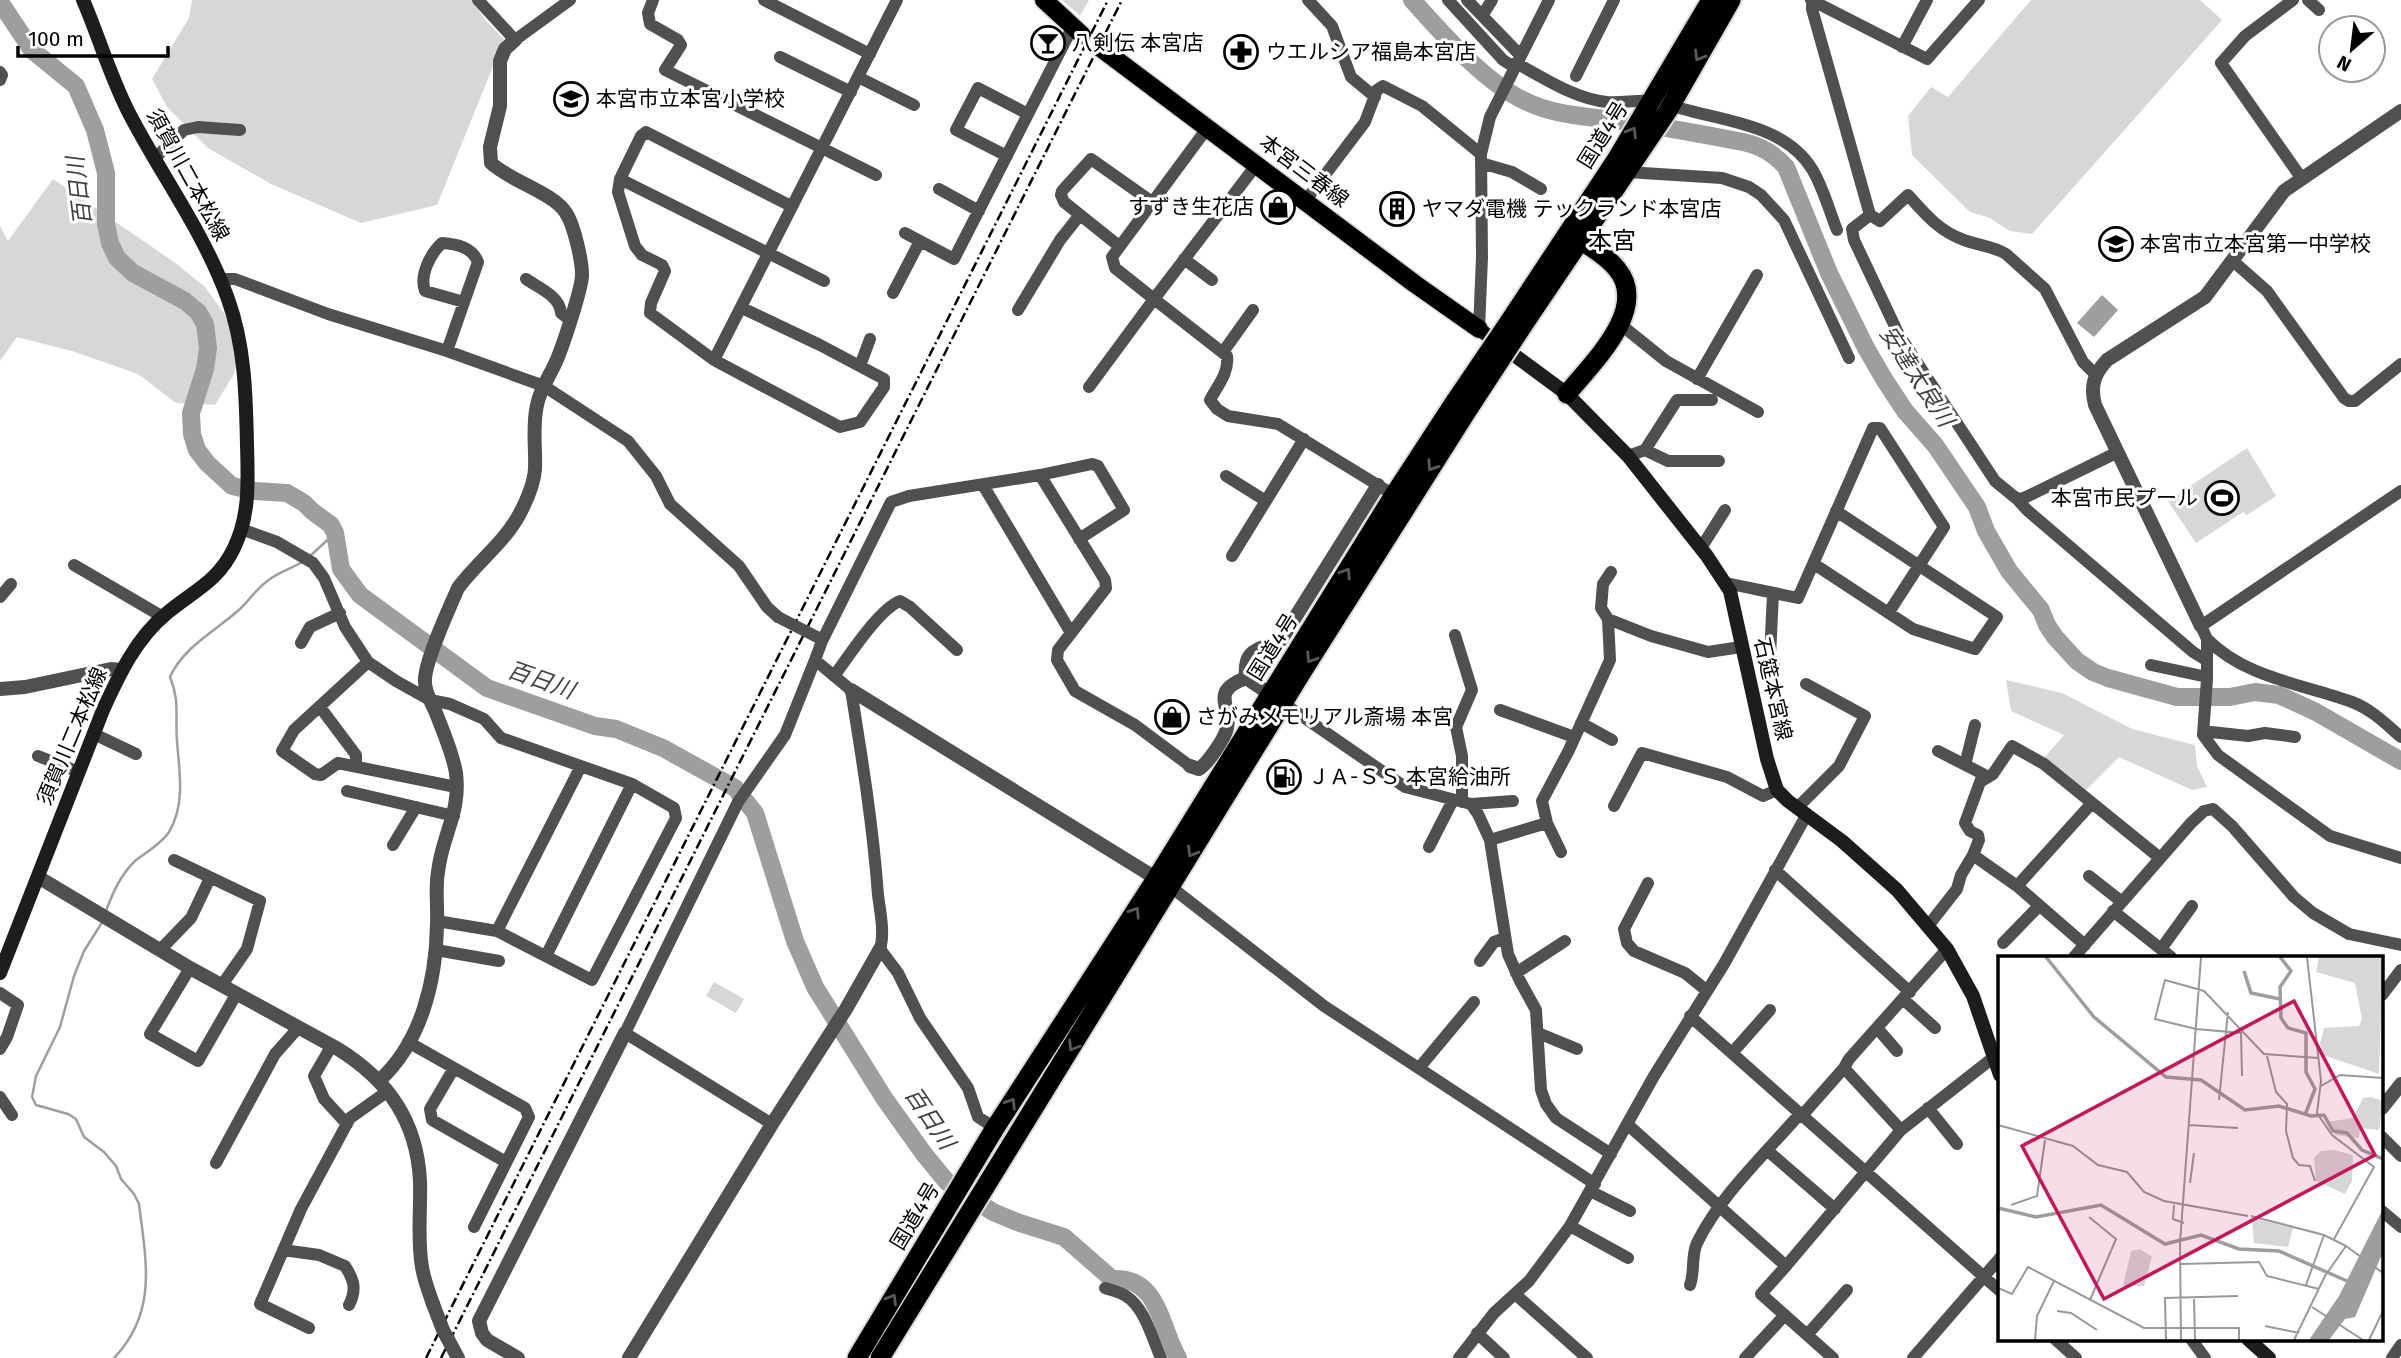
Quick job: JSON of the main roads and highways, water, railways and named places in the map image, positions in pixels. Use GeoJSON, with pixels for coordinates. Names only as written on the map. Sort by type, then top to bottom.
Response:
{"type":"FeatureCollection","features":[{"type":"Feature","properties":{"kind":"highway","name":"国道4号"},"geometry":{"type":"LineString","coordinates":[[882,1357],[1163,883],[1276,699],[1394,523],[1463,404],[1625,165],[1659,106],[1711,0]]}},
{"type":"Feature","properties":{"kind":"highway","name":"国道4号"},"geometry":{"type":"LineString","coordinates":[[1659,106],[1731,0]]}},
{"type":"Feature","properties":{"kind":"highway"},"geometry":{"type":"LineString","coordinates":[[1567,394],[1620,324],[1629,300],[1625,280],[1609,261],[1574,237]]}},
{"type":"Feature","properties":{"kind":"highway","name":"国道4号"},"geometry":{"type":"LineString","coordinates":[[1276,699],[1386,490],[1463,404]]}},
{"type":"Feature","properties":{"kind":"highway","name":"国道4号"},"geometry":{"type":"LineString","coordinates":[[857,1358],[995,1128],[1163,883]]}},
{"type":"Feature","properties":{"kind":"main road","name":"須賀川二本松線"},"geometry":{"type":"LineString","coordinates":[[0,974],[94,734],[122,670],[163,617],[224,567],[241,529],[248,501],[243,357],[228,298],[206,247],[154,159],[110,73],[98,33],[83,0]]}},
{"type":"Feature","properties":{"kind":"main road"},"geometry":{"type":"LineString","coordinates":[[1044,0],[1078,31]]}},
{"type":"Feature","properties":{"kind":"main road","name":"本宮三春線"},"geometry":{"type":"LineString","coordinates":[[1102,49],[1479,329]]}},
{"type":"Feature","properties":{"kind":"main road","name":"石筵本宮線"},"geometry":{"type":"LineString","coordinates":[[1479,329],[1567,394],[1628,456],[1701,548],[1730,591],[1741,647],[1777,790],[1842,841],[1897,890],[1928,926],[1947,949],[1973,996],[1995,1048]]}},
{"type":"Feature","properties":{"kind":"main road"},"geometry":{"type":"LineString","coordinates":[[2249,1340],[2269,1358]]}},
{"type":"Feature","properties":{"kind":"waterway","name":"安達太良川"},"geometry":{"type":"LineString","coordinates":[[1412,0],[1478,69],[1508,92],[1535,106],[1574,115],[1743,142],[1766,151],[1781,162],[1786,167],[1829,273],[1884,379],[1905,411],[1935,445],[1977,507],[1986,531],[2009,571],[2041,610],[2055,637],[2077,661],[2108,678],[2177,697],[2230,697],[2255,692],[2279,695],[2316,712],[2401,761]]}},
{"type":"Feature","properties":{"kind":"waterway","name":"百日川"},"geometry":{"type":"LineString","coordinates":[[0,2],[32,50],[76,86],[95,130],[106,173],[106,224],[117,258],[133,273],[185,301],[198,312],[205,324],[208,348],[205,369],[191,413],[192,434],[197,450],[207,463],[232,486],[287,493],[304,503],[331,525],[335,533],[341,569],[360,595],[487,688],[595,726],[616,729],[663,748],[735,788],[755,813],[795,941],[815,987],[884,1098],[924,1154],[947,1182],[993,1212],[1064,1237],[1112,1279],[1128,1280],[1140,1286],[1156,1306],[1178,1358]]}},
{"type":"Feature","properties":{"kind":"waterway"},"geometry":{"type":"LineString","coordinates":[[309,557],[335,533]]}},
{"type":"Feature","properties":{"kind":"waterway"},"geometry":{"type":"LineString","coordinates":[[106,911],[126,871],[166,836],[178,810],[180,787],[176,701],[170,677],[176,666],[192,648],[240,609],[266,582],[304,561]]}},
{"type":"Feature","properties":{"kind":"waterway"},"geometry":{"type":"LineString","coordinates":[[103,921],[84,951],[60,1027],[36,1076],[32,1097],[36,1105],[76,1119],[84,1137],[104,1152],[116,1166],[121,1179],[139,1204],[146,1266],[143,1304],[128,1341],[114,1358]]}},
{"type":"Feature","properties":{"kind":"railway"},"geometry":{"type":"LineString","coordinates":[[426,1358],[1108,0]]}},
{"type":"Feature","properties":{"kind":"railway"},"geometry":{"type":"LineString","coordinates":[[441,1358],[1122,0]]}},
{"type":"Feature","properties":{"kind":"place","name":"八剣伝 本宮店"},"geometry":{"type":"Point","coordinates":[1048,43]}},
{"type":"Feature","properties":{"kind":"place","name":"ウエルシア福島本宮店"},"geometry":{"type":"Point","coordinates":[1241,52]}},
{"type":"Feature","properties":{"kind":"place","name":"本宮市立本宮小学校"},"geometry":{"type":"Point","coordinates":[571,99]}},
{"type":"Feature","properties":{"kind":"place","name":"すずき生花店"},"geometry":{"type":"Point","coordinates":[1278,207]}},
{"type":"Feature","properties":{"kind":"place","name":"ヤマダ電機 テックランド本宮店"},"geometry":{"type":"Point","coordinates":[1397,209]}},
{"type":"Feature","properties":{"kind":"place","name":"本宮市立本宮第一中学校"},"geometry":{"type":"Point","coordinates":[2116,244]}},
{"type":"Feature","properties":{"kind":"place","name":"本宮市民プール"},"geometry":{"type":"Point","coordinates":[2222,498]}},
{"type":"Feature","properties":{"kind":"place","name":"さがみメモリアル斎場 本宮"},"geometry":{"type":"Point","coordinates":[1172,717]}},
{"type":"Feature","properties":{"kind":"place","name":"ＪＡ-ＳＳ 本宮給油所"},"geometry":{"type":"Point","coordinates":[1284,777]}},
{"type":"Feature","properties":{"kind":"district","name":"本宮"},"geometry":{"type":"Point","coordinates":[1612,241]}}]}
